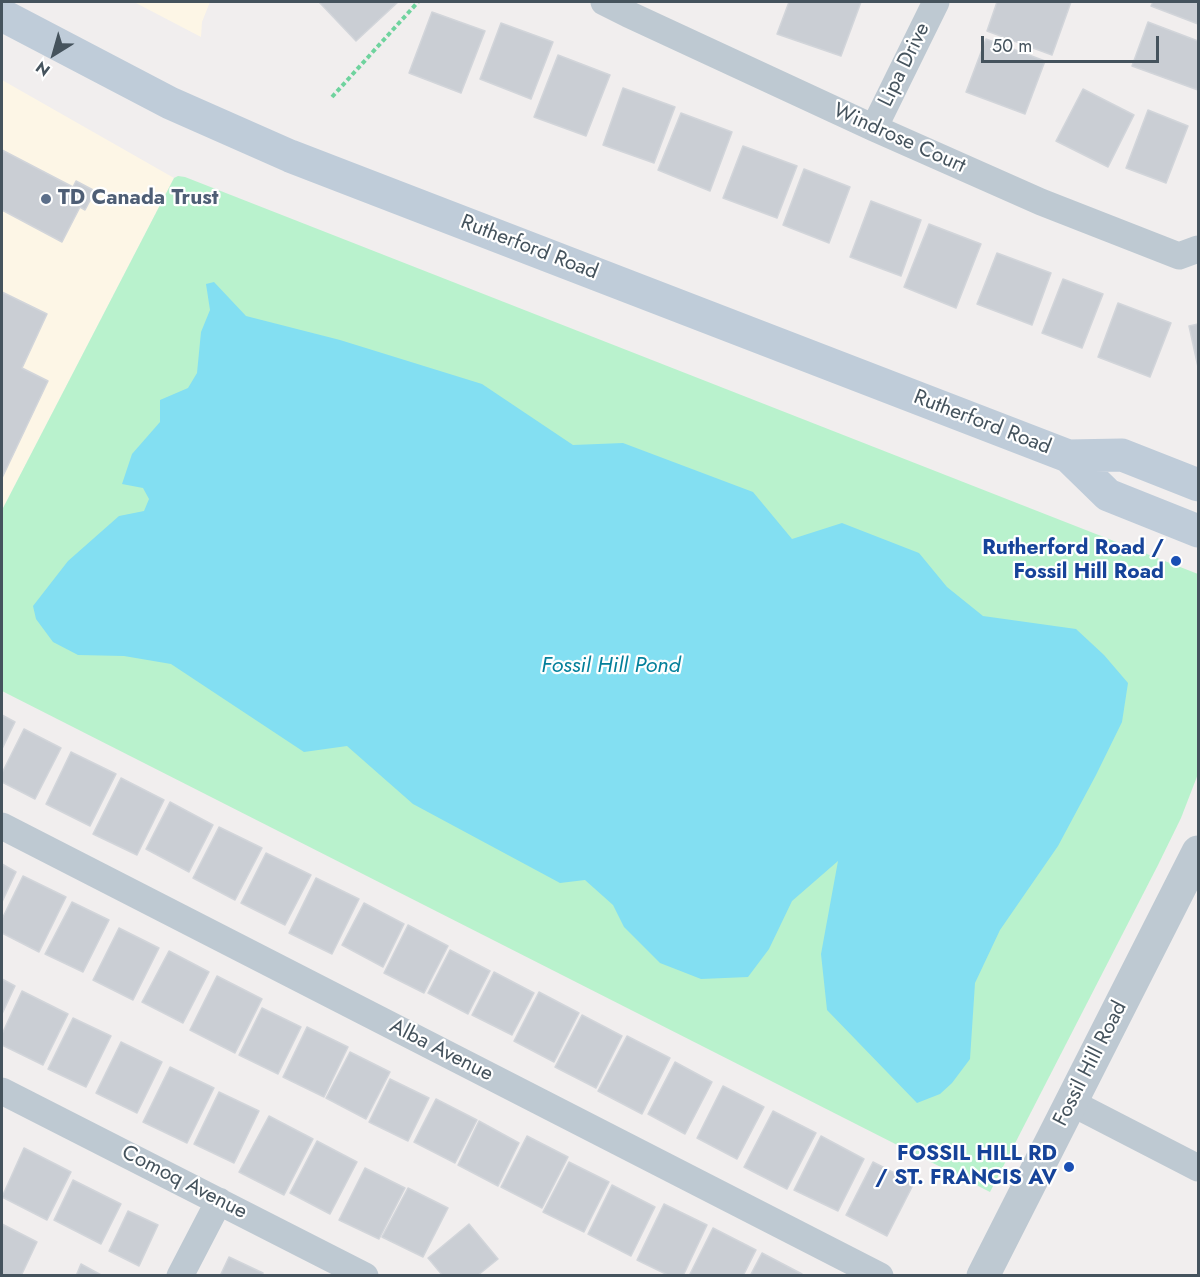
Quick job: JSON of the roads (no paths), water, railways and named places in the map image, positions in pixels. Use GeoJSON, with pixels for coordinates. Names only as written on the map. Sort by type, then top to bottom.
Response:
{"type":"FeatureCollection","features":[{"type":"Feature","properties":{"kind":"main road","name":"Rutherford Road"},"geometry":{"type":"LineString","coordinates":[[2,15],[170,103],[290,156],[1068,456],[1122,455],[1198,485]]}},
{"type":"Feature","properties":{"kind":"main road","name":"Rutherford Road"},"geometry":{"type":"LineString","coordinates":[[1068,456],[1108,495],[1198,531]]}},
{"type":"Feature","properties":{"kind":"street","name":"Windrose Court"},"geometry":{"type":"LineString","coordinates":[[604,2],[874,128],[1041,202],[1179,256],[1198,249]]}},
{"type":"Feature","properties":{"kind":"street","name":"Lipa Drive"},"geometry":{"type":"LineString","coordinates":[[874,128],[936,2]]}},
{"type":"Feature","properties":{"kind":"street","name":"Alba Avenue"},"geometry":{"type":"LineString","coordinates":[[2,826],[880,1275]]}},
{"type":"Feature","properties":{"kind":"street","name":"Fossil Hill Road"},"geometry":{"type":"LineString","coordinates":[[983,1275],[1198,852]]}},
{"type":"Feature","properties":{"kind":"street","name":"Comoq Avenue"},"geometry":{"type":"LineString","coordinates":[[3,1095],[366,1275]]}},
{"type":"Feature","properties":{"kind":"street"},"geometry":{"type":"LineString","coordinates":[[1072,1102],[1198,1168]]}},
{"type":"Feature","properties":{"kind":"street"},"geometry":{"type":"LineString","coordinates":[[180,1275],[219,1201]]}},
{"type":"Feature","properties":{"kind":"water","name":"Fossil Hill Pond"},"geometry":{"type":"Polygon","coordinates":[[[214,282],[246,316],[340,340],[482,384],[573,445],[623,443],[753,492],[792,539],[842,523],[919,553],[947,587],[983,616],[1076,629],[1104,655],[1128,683],[1122,722],[1058,846],[1000,930],[975,983],[970,1059],[952,1083],[940,1094],[917,1103],[827,1010],[821,954],[838,861],[792,901],[769,949],[748,977],[701,979],[660,963],[624,927],[613,905],[585,880],[560,883],[413,804],[347,746],[304,752],[171,664],[124,656],[78,655],[53,642],[36,619],[33,606],[68,561],[119,516],[144,511],[149,499],[143,488],[122,484],[132,454],[160,422],[160,400],[188,388],[197,373],[201,332],[210,310],[206,284],[214,282]]]}},
{"type":"Feature","properties":{"kind":"place","name":"TD Canada Trust"},"geometry":{"type":"Point","coordinates":[46,199]}},
{"type":"Feature","properties":{"kind":"place","name":"Rutherford Road / Fossil Hill Road"},"geometry":{"type":"Point","coordinates":[1176,561]}},
{"type":"Feature","properties":{"kind":"place","name":"FOSSIL HILL RD / ST. FRANCIS AV"},"geometry":{"type":"Point","coordinates":[1069,1167]}}]}
